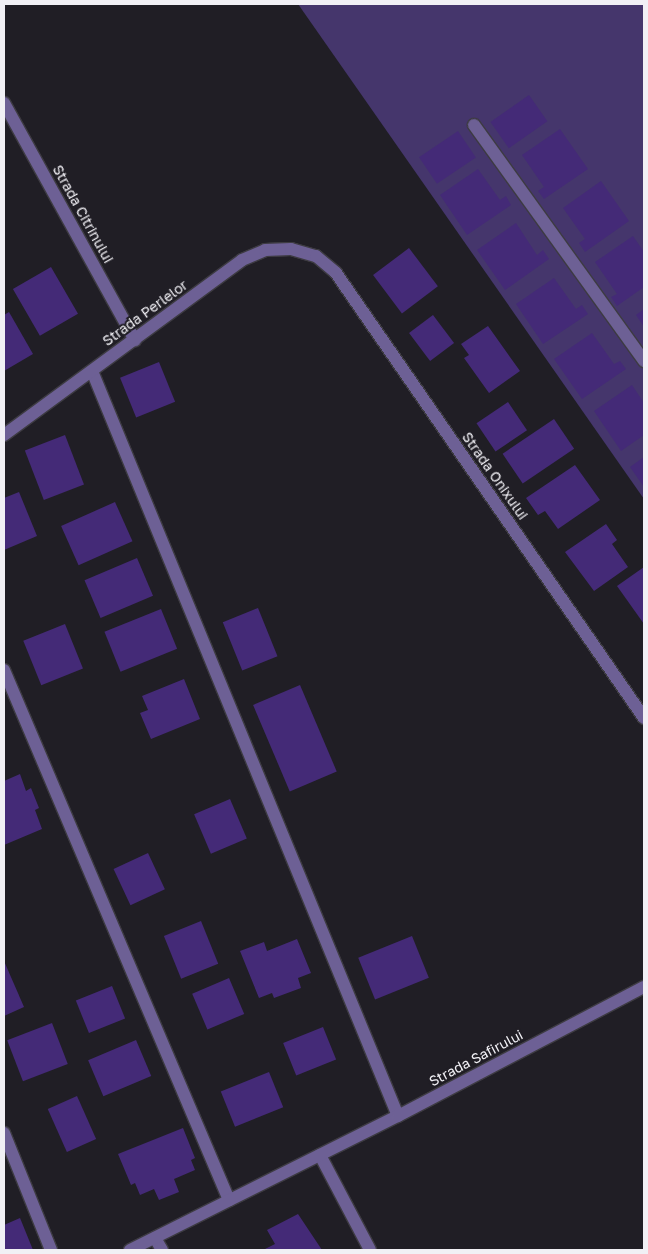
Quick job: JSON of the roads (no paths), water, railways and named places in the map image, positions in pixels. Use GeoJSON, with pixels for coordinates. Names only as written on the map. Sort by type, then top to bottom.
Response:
{"type":"FeatureCollection","features":[{"type":"Feature","properties":{"kind":"street","name":"Strada Citrinului"},"geometry":{"type":"LineString","coordinates":[[4,104],[8,121],[135,340]]}},
{"type":"Feature","properties":{"kind":"street"},"geometry":{"type":"LineString","coordinates":[[474,124],[644,361]]}},
{"type":"Feature","properties":{"kind":"street","name":"Strada Perlelor"},"geometry":{"type":"LineString","coordinates":[[4,435],[242,260],[265,250],[291,249],[316,256]]}},
{"type":"Feature","properties":{"kind":"street","name":"Strada Onixului"},"geometry":{"type":"LineString","coordinates":[[316,256],[336,273],[644,718]]}},
{"type":"Feature","properties":{"kind":"street"},"geometry":{"type":"LineString","coordinates":[[92,371],[398,1116]]}},
{"type":"Feature","properties":{"kind":"street"},"geometry":{"type":"LineString","coordinates":[[4,670],[229,1200]]}},
{"type":"Feature","properties":{"kind":"street","name":"Strada Safirului"},"geometry":{"type":"LineString","coordinates":[[130,1250],[398,1116],[644,986]]}},
{"type":"Feature","properties":{"kind":"street"},"geometry":{"type":"LineString","coordinates":[[4,1133],[52,1250]]}},
{"type":"Feature","properties":{"kind":"street"},"geometry":{"type":"LineString","coordinates":[[320,1155],[370,1250]]}},
{"type":"Feature","properties":{"kind":"street"},"geometry":{"type":"LineString","coordinates":[[155,1238],[162,1250]]}}]}
